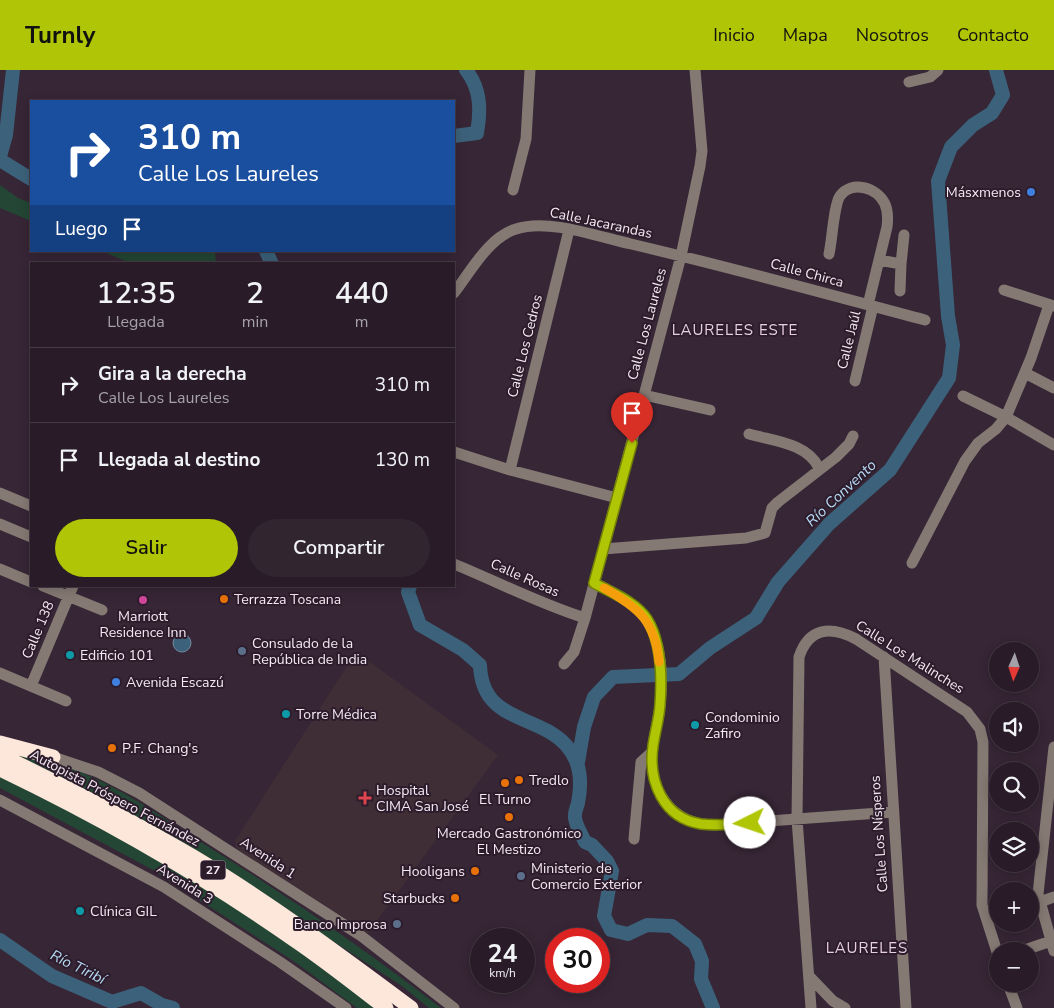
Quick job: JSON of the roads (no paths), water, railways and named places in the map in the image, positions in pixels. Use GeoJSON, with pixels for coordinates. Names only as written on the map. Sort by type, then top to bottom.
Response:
{"type":"FeatureCollection","features":[{"type":"Feature","properties":{"kind":"highway"},"geometry":{"type":"LineString","coordinates":[[0,743],[53,757]]}},
{"type":"Feature","properties":{"kind":"highway","name":"Autopista Próspero Fernández"},"geometry":{"type":"LineString","coordinates":[[0,755],[114,813],[196,859],[304,929],[411,1008]]}},
{"type":"Feature","properties":{"kind":"highway","name":"Autopista Próspero Fernández"},"geometry":{"type":"LineString","coordinates":[[0,769],[106,824],[190,871],[296,940],[386,1008]]}},
{"type":"Feature","properties":{"kind":"street"},"geometry":{"type":"LineString","coordinates":[[513,190],[526,138],[530,70]]}},
{"type":"Feature","properties":{"kind":"street","name":"Calle Los Laureles"},"geometry":{"type":"LineString","coordinates":[[564,664],[574,652],[585,618],[681,256],[702,151],[695,70]]}},
{"type":"Feature","properties":{"kind":"street"},"geometry":{"type":"LineString","coordinates":[[909,82],[930,77],[938,70]]}},
{"type":"Feature","properties":{"kind":"street","name":"Calle Jaúl"},"geometry":{"type":"LineString","coordinates":[[829,254],[838,199],[844,191],[854,188],[865,188],[877,193],[884,203],[888,214],[854,381]]}},
{"type":"Feature","properties":{"kind":"street","name":"Calle Jacarandas"},"geometry":{"type":"LineString","coordinates":[[455,292],[504,234],[517,228],[534,226],[569,230],[681,256]]}},
{"type":"Feature","properties":{"kind":"street","name":"Calle Los Cedros"},"geometry":{"type":"LineString","coordinates":[[510,470],[569,230]]}},
{"type":"Feature","properties":{"kind":"street"},"geometry":{"type":"LineString","coordinates":[[900,291],[904,235]]}},
{"type":"Feature","properties":{"kind":"street","name":"Calle Chirca"},"geometry":{"type":"LineString","coordinates":[[681,256],[925,320]]}},
{"type":"Feature","properties":{"kind":"street"},"geometry":{"type":"LineString","coordinates":[[879,260],[901,264]]}},
{"type":"Feature","properties":{"kind":"street"},"geometry":{"type":"LineString","coordinates":[[912,563],[965,461],[978,443],[996,429],[1006,417],[1051,305],[1004,290]]}},
{"type":"Feature","properties":{"kind":"street"},"geometry":{"type":"LineString","coordinates":[[1025,373],[1054,388]]}},
{"type":"Feature","properties":{"kind":"street"},"geometry":{"type":"LineString","coordinates":[[644,395],[710,410]]}},
{"type":"Feature","properties":{"kind":"street"},"geometry":{"type":"LineString","coordinates":[[963,396],[1006,417],[1054,445]]}},
{"type":"Feature","properties":{"kind":"street"},"geometry":{"type":"LineString","coordinates":[[749,434],[797,447],[808,453],[819,468]]}},
{"type":"Feature","properties":{"kind":"street"},"geometry":{"type":"LineString","coordinates":[[603,549],[726,540],[756,537],[765,533],[772,508],[819,468],[844,450],[853,436]]}},
{"type":"Feature","properties":{"kind":"street"},"geometry":{"type":"LineString","coordinates":[[455,452],[510,470],[617,498]]}},
{"type":"Feature","properties":{"kind":"street"},"geometry":{"type":"LineString","coordinates":[[0,493],[30,506]]}},
{"type":"Feature","properties":{"kind":"street"},"geometry":{"type":"LineString","coordinates":[[0,524],[30,537]]}},
{"type":"Feature","properties":{"kind":"street","name":"Calle Rosas"},"geometry":{"type":"LineString","coordinates":[[455,564],[496,580],[545,605],[585,618]]}},
{"type":"Feature","properties":{"kind":"street"},"geometry":{"type":"LineString","coordinates":[[0,569],[30,582]]}},
{"type":"Feature","properties":{"kind":"street"},"geometry":{"type":"LineString","coordinates":[[594,583],[624,599],[645,617],[656,641],[660,663],[660,707],[652,752],[654,778],[658,791],[670,809],[681,817],[706,824],[893,812]]}},
{"type":"Feature","properties":{"kind":"street"},"geometry":{"type":"LineString","coordinates":[[49,587],[71,591],[102,610]]}},
{"type":"Feature","properties":{"kind":"street","name":"Calle 138"},"geometry":{"type":"LineString","coordinates":[[31,686],[71,591]]}},
{"type":"Feature","properties":{"kind":"street","name":"Calle Los Malinches"},"geometry":{"type":"LineString","coordinates":[[811,1008],[797,819],[799,656],[802,647],[809,638],[818,633],[843,632],[968,712],[980,729],[983,742],[982,905],[994,942]]}},
{"type":"Feature","properties":{"kind":"street","name":"Calle Los Nísperos"},"geometry":{"type":"LineString","coordinates":[[884,657],[906,1008]]}},
{"type":"Feature","properties":{"kind":"street"},"geometry":{"type":"LineString","coordinates":[[0,673],[66,701]]}},
{"type":"Feature","properties":{"kind":"street"},"geometry":{"type":"LineString","coordinates":[[1039,948],[1052,946],[1040,902],[1038,880],[1054,747]]}},
{"type":"Feature","properties":{"kind":"street"},"geometry":{"type":"LineString","coordinates":[[634,839],[641,762],[652,752]]}},
{"type":"Feature","properties":{"kind":"street","name":"Avenida 1"},"geometry":{"type":"LineString","coordinates":[[53,757],[68,760],[122,782],[360,935],[454,1008]]}},
{"type":"Feature","properties":{"kind":"street","name":"Avenida 3"},"geometry":{"type":"LineString","coordinates":[[0,800],[164,887],[280,962],[346,1008]]}},
{"type":"Feature","properties":{"kind":"street"},"geometry":{"type":"LineString","coordinates":[[1040,902],[1054,897]]}},
{"type":"Feature","properties":{"kind":"street"},"geometry":{"type":"LineString","coordinates":[[810,977],[833,1001],[845,1008]]}},
{"type":"Feature","properties":{"kind":"street"},"geometry":{"type":"LineString","coordinates":[[1011,992],[1017,1008]]}},
{"type":"Feature","properties":{"kind":"water"},"geometry":{"type":"Polygon","coordinates":[[[178,634],[186,634],[191,639],[189,650],[178,652],[173,647],[173,639],[178,634]]]}},
{"type":"Feature","properties":{"kind":"waterway"},"geometry":{"type":"LineString","coordinates":[[0,156],[6,135],[13,70]]}},
{"type":"Feature","properties":{"kind":"waterway"},"geometry":{"type":"LineString","coordinates":[[455,136],[477,133],[479,100],[475,85],[466,70]]}},
{"type":"Feature","properties":{"kind":"waterway","name":"Río Convento"},"geometry":{"type":"LineString","coordinates":[[578,762],[584,727],[594,697],[613,677],[679,674],[710,648],[756,618],[778,582],[829,524],[890,470],[949,378],[953,345],[948,316],[938,181],[951,147],[973,125],[992,113],[1003,95],[996,70]]}},
{"type":"Feature","properties":{"kind":"waterway"},"geometry":{"type":"LineString","coordinates":[[0,160],[30,178]]}},
{"type":"Feature","properties":{"kind":"waterway"},"geometry":{"type":"LineString","coordinates":[[266,252],[271,262]]}},
{"type":"Feature","properties":{"kind":"waterway"},"geometry":{"type":"LineString","coordinates":[[410,587],[408,592],[420,625],[463,650],[480,665],[483,684],[490,697],[500,707],[513,715],[554,735],[571,751],[575,758],[580,780],[575,814],[577,824],[585,842],[592,845],[607,861],[612,871],[604,916],[611,930],[628,934],[647,925],[672,926],[695,944],[702,961],[701,979],[713,1008]]}},
{"type":"Feature","properties":{"kind":"waterway","name":"Río Tiribí"},"geometry":{"type":"LineString","coordinates":[[0,940],[52,976],[112,1002],[141,993],[162,1005],[173,1008]]}},
{"type":"Feature","properties":{"kind":"place","name":"Másxmenos"},"geometry":{"type":"Point","coordinates":[1031,192]}},
{"type":"Feature","properties":{"kind":"place","name":"Terrazza Toscana"},"geometry":{"type":"Point","coordinates":[224,599]}},
{"type":"Feature","properties":{"kind":"place","name":"Marriott Residence Inn"},"geometry":{"type":"Point","coordinates":[143,600]}},
{"type":"Feature","properties":{"kind":"place","name":"Consulado de la República de India"},"geometry":{"type":"Point","coordinates":[242,651]}},
{"type":"Feature","properties":{"kind":"place","name":"Edificio 101"},"geometry":{"type":"Point","coordinates":[70,655]}},
{"type":"Feature","properties":{"kind":"place","name":"Avenida Escazú"},"geometry":{"type":"Point","coordinates":[116,682]}},
{"type":"Feature","properties":{"kind":"place","name":"Torre Médica"},"geometry":{"type":"Point","coordinates":[286,714]}},
{"type":"Feature","properties":{"kind":"place","name":"Condominio Zafiro"},"geometry":{"type":"Point","coordinates":[695,725]}},
{"type":"Feature","properties":{"kind":"place","name":"P.F. Chang's"},"geometry":{"type":"Point","coordinates":[112,748]}},
{"type":"Feature","properties":{"kind":"place","name":"Tredlo"},"geometry":{"type":"Point","coordinates":[519,780]}},
{"type":"Feature","properties":{"kind":"place","name":"El Turno"},"geometry":{"type":"Point","coordinates":[505,783]}},
{"type":"Feature","properties":{"kind":"place","name":"Hospital CIMA San José"},"geometry":{"type":"Point","coordinates":[365,798]}},
{"type":"Feature","properties":{"kind":"place","name":"Mercado Gastronómico El Mestizo"},"geometry":{"type":"Point","coordinates":[509,817]}},
{"type":"Feature","properties":{"kind":"place","name":"Hooligans"},"geometry":{"type":"Point","coordinates":[475,871]}},
{"type":"Feature","properties":{"kind":"place","name":"Ministerio de Comercio Exterior"},"geometry":{"type":"Point","coordinates":[521,876]}},
{"type":"Feature","properties":{"kind":"place","name":"Starbucks"},"geometry":{"type":"Point","coordinates":[455,898]}},
{"type":"Feature","properties":{"kind":"place","name":"Clínica GIL"},"geometry":{"type":"Point","coordinates":[80,911]}},
{"type":"Feature","properties":{"kind":"place","name":"Banco Improsa"},"geometry":{"type":"Point","coordinates":[397,924]}},
{"type":"Feature","properties":{"kind":"district","name":"LAURELES ESTE"},"geometry":{"type":"Point","coordinates":[735,330]}},
{"type":"Feature","properties":{"kind":"district","name":"LAURELES"},"geometry":{"type":"Point","coordinates":[867,948]}}]}
